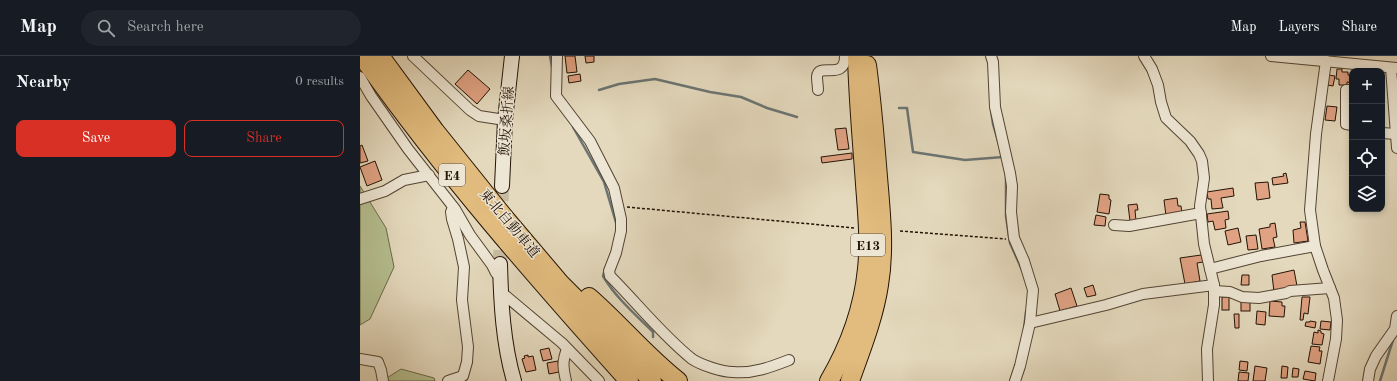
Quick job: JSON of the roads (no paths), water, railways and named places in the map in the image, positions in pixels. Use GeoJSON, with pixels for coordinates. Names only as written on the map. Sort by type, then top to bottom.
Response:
{"type":"FeatureCollection","features":[{"type":"Feature","properties":{"kind":"highway","name":"東北自動車道"},"geometry":{"type":"LineString","coordinates":[[362,56],[452,176],[512,249],[629,381]]}},
{"type":"Feature","properties":{"kind":"highway","name":"東北自動車道"},"geometry":{"type":"LineString","coordinates":[[380,56],[439,137],[481,190],[560,282],[652,381]]}},
{"type":"Feature","properties":{"kind":"highway","name":"E13"},"geometry":{"type":"LineString","coordinates":[[850,381],[868,252],[856,56]]}},
{"type":"Feature","properties":{"kind":"highway","name":"E13"},"geometry":{"type":"LineString","coordinates":[[828,381],[855,344],[876,298],[882,250],[875,140],[866,56]]}},
{"type":"Feature","properties":{"kind":"highway"},"geometry":{"type":"LineString","coordinates":[[523,239],[608,313],[654,361],[678,381]]}},
{"type":"Feature","properties":{"kind":"highway"},"geometry":{"type":"LineString","coordinates":[[548,290],[588,343],[623,381]]}},
{"type":"Feature","properties":{"kind":"highway"},"geometry":{"type":"LineString","coordinates":[[820,381],[855,344]]}},
{"type":"Feature","properties":{"kind":"highway"},"geometry":{"type":"LineString","coordinates":[[841,381],[855,344]]}},
{"type":"Feature","properties":{"kind":"main road","name":"飯坂桑折線"},"geometry":{"type":"LineString","coordinates":[[502,186],[504,120],[512,56]]}},
{"type":"Feature","properties":{"kind":"main road"},"geometry":{"type":"LineString","coordinates":[[501,270],[501,292],[506,344],[514,381]]}},
{"type":"Feature","properties":{"kind":"street"},"geometry":{"type":"LineString","coordinates":[[413,56],[474,113],[479,116],[504,120]]}},
{"type":"Feature","properties":{"kind":"street"},"geometry":{"type":"LineString","coordinates":[[557,56],[556,96],[590,141],[614,188],[621,219],[621,231],[616,252],[609,271],[610,276],[662,330],[694,360],[724,371],[734,372],[763,370],[789,360]]}},
{"type":"Feature","properties":{"kind":"street"},"geometry":{"type":"LineString","coordinates":[[818,90],[817,76],[820,72],[823,70],[840,69],[843,67],[845,62],[845,56]]}},
{"type":"Feature","properties":{"kind":"street"},"geometry":{"type":"LineString","coordinates":[[991,56],[993,62],[995,107],[1012,186],[1011,212],[1014,238],[1024,261],[1033,290],[1030,323],[1015,381]]}},
{"type":"Feature","properties":{"kind":"street"},"geometry":{"type":"LineString","coordinates":[[1144,56],[1154,74],[1166,118],[1190,141],[1199,154],[1202,162],[1204,178],[1200,200],[1201,213],[1204,244],[1214,288],[1214,305],[1207,349],[1208,381]]}},
{"type":"Feature","properties":{"kind":"street"},"geometry":{"type":"LineString","coordinates":[[1271,56],[1394,68],[1387,86],[1396,134],[1397,148]]}},
{"type":"Feature","properties":{"kind":"street"},"geometry":{"type":"LineString","coordinates":[[1326,61],[1312,172],[1310,210],[1315,246],[1334,298],[1337,320],[1331,380]]}},
{"type":"Feature","properties":{"kind":"street"},"geometry":{"type":"LineString","coordinates":[[360,78],[408,149],[454,207],[470,235],[492,265],[496,273],[501,270]]}},
{"type":"Feature","properties":{"kind":"street"},"geometry":{"type":"LineString","coordinates":[[1349,90],[1346,90],[1346,124],[1349,124]]}},
{"type":"Feature","properties":{"kind":"street"},"geometry":{"type":"LineString","coordinates":[[1385,133],[1396,134]]}},
{"type":"Feature","properties":{"kind":"street"},"geometry":{"type":"LineString","coordinates":[[360,199],[385,191],[404,180],[429,175]]}},
{"type":"Feature","properties":{"kind":"street"},"geometry":{"type":"LineString","coordinates":[[448,381],[463,376],[468,347],[462,300],[464,267],[452,219],[451,212],[454,207]]}},
{"type":"Feature","properties":{"kind":"street"},"geometry":{"type":"LineString","coordinates":[[1114,225],[1130,226],[1201,213]]}},
{"type":"Feature","properties":{"kind":"street"},"geometry":{"type":"LineString","coordinates":[[1210,269],[1261,256],[1315,246]]}},
{"type":"Feature","properties":{"kind":"street"},"geometry":{"type":"LineString","coordinates":[[1030,323],[1106,305],[1143,294],[1214,288],[1242,296],[1259,298],[1290,291],[1330,288]]}},
{"type":"Feature","properties":{"kind":"street"},"geometry":{"type":"LineString","coordinates":[[501,292],[568,349],[599,381]]}},
{"type":"Feature","properties":{"kind":"street"},"geometry":{"type":"LineString","coordinates":[[1368,381],[1370,369],[1376,356],[1395,329],[1397,316]]}},
{"type":"Feature","properties":{"kind":"street"},"geometry":{"type":"LineString","coordinates":[[566,381],[563,359],[568,349]]}},
{"type":"Feature","properties":{"kind":"street"},"geometry":{"type":"LineString","coordinates":[[360,359],[378,362],[383,381]]}},
{"type":"Feature","properties":{"kind":"waterway"},"geometry":{"type":"LineString","coordinates":[[550,56],[552,67]]}},
{"type":"Feature","properties":{"kind":"waterway"},"geometry":{"type":"LineString","coordinates":[[599,90],[619,84],[655,79],[710,92],[741,97],[767,108],[797,117]]}},
{"type":"Feature","properties":{"kind":"waterway"},"geometry":{"type":"LineString","coordinates":[[899,108],[907,108],[913,152],[965,160],[1003,157]]}},
{"type":"Feature","properties":{"kind":"waterway"},"geometry":{"type":"LineString","coordinates":[[991,110],[993,124],[1000,148]]}},
{"type":"Feature","properties":{"kind":"waterway"},"geometry":{"type":"LineString","coordinates":[[573,127],[604,182],[617,226]]}},
{"type":"Feature","properties":{"kind":"waterway"},"geometry":{"type":"LineString","coordinates":[[1006,178],[1006,216],[1010,243],[1022,270]]}},
{"type":"Feature","properties":{"kind":"waterway"},"geometry":{"type":"LineString","coordinates":[[605,269],[603,276],[608,284],[626,306],[653,332],[653,337]]}},
{"type":"Feature","properties":{"kind":"waterway"},"geometry":{"type":"LineString","coordinates":[[1024,329],[1026,312]]}},
{"type":"Feature","properties":{"kind":"waterway"},"geometry":{"type":"LineString","coordinates":[[1380,381],[1393,340]]}},
{"type":"Feature","properties":{"kind":"tunnel"},"geometry":{"type":"LineString","coordinates":[[500,264],[502,186]]}}]}
